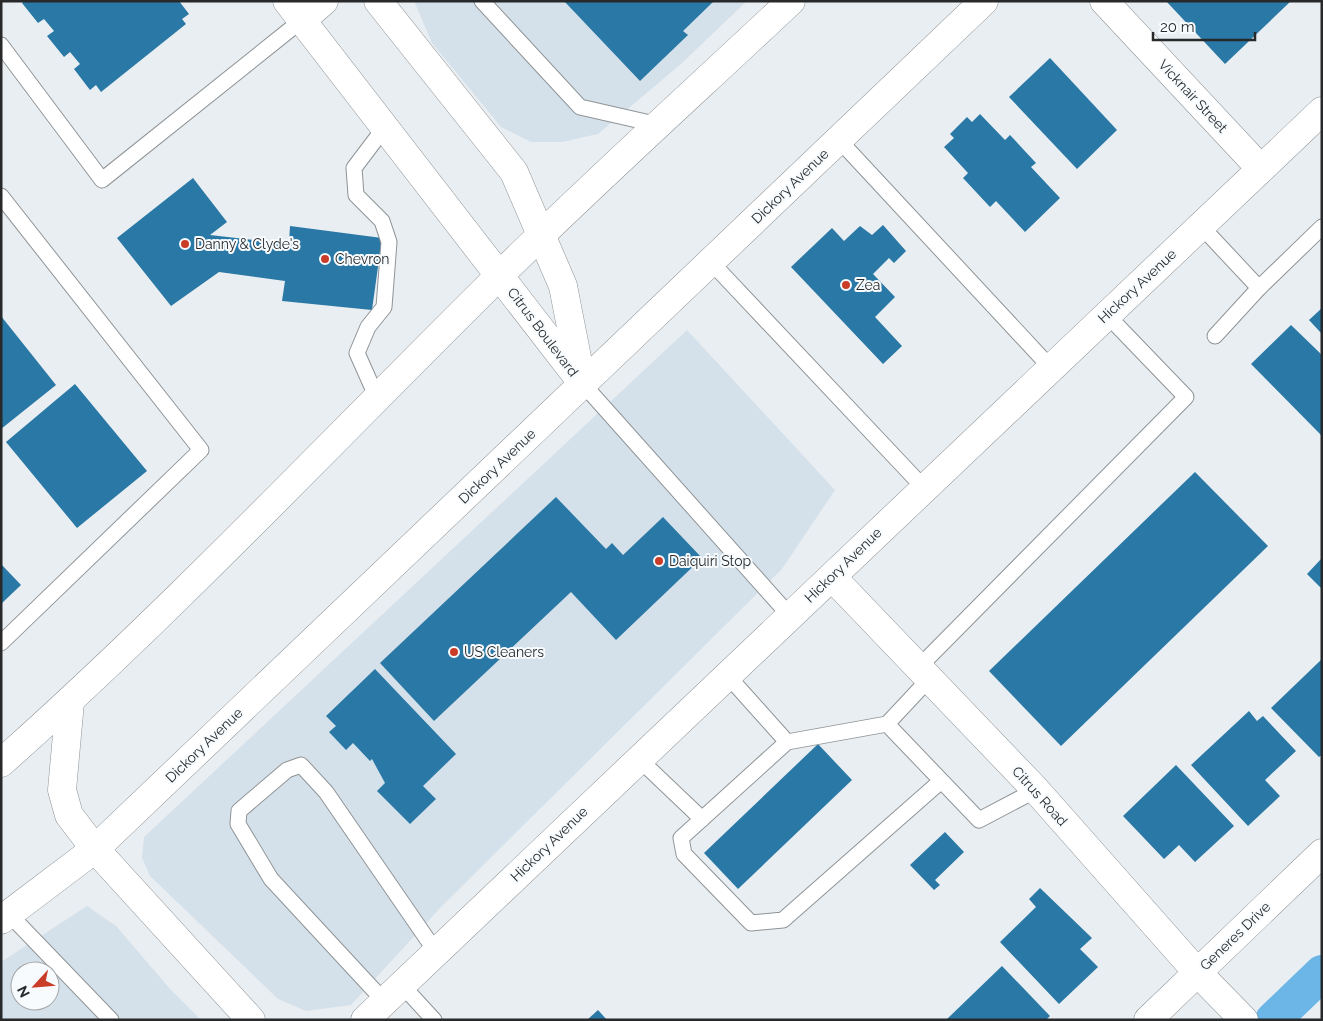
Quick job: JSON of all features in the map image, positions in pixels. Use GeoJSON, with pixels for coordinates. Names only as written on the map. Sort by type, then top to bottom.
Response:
{"type":"FeatureCollection","features":[{"type":"Feature","properties":{"kind":"main road"},"geometry":{"type":"LineString","coordinates":[[294,11],[324,1]]}},
{"type":"Feature","properties":{"kind":"main road","name":"Citrus Boulevard"},"geometry":{"type":"LineString","coordinates":[[378,1],[514,172],[563,286],[583,384]]}},
{"type":"Feature","properties":{"kind":"main road"},"geometry":{"type":"LineString","coordinates":[[1,763],[70,702],[209,568],[500,276],[791,1]]}},
{"type":"Feature","properties":{"kind":"main road","name":"Dickory Avenue"},"geometry":{"type":"LineString","coordinates":[[5,917],[95,849],[984,1]]}},
{"type":"Feature","properties":{"kind":"main road","name":"Vicknair Street"},"geometry":{"type":"LineString","coordinates":[[1104,1],[1261,169]]}},
{"type":"Feature","properties":{"kind":"main road","name":"Citrus Boulevard"},"geometry":{"type":"LineString","coordinates":[[294,11],[583,384]]}},
{"type":"Feature","properties":{"kind":"main road","name":"Hickory Avenue"},"geometry":{"type":"LineString","coordinates":[[365,1020],[1261,169],[1320,117]]}},
{"type":"Feature","properties":{"kind":"main road","name":"Citrus Road"},"geometry":{"type":"LineString","coordinates":[[832,576],[1036,790],[1204,979],[1244,1020]]}},
{"type":"Feature","properties":{"kind":"main road"},"geometry":{"type":"LineString","coordinates":[[70,702],[62,790],[69,816],[95,849],[250,1020]]}},
{"type":"Feature","properties":{"kind":"main road","name":"Generes Drive"},"geometry":{"type":"LineString","coordinates":[[1148,1020],[1204,979],[1322,852]]}},
{"type":"Feature","properties":{"kind":"lane"},"geometry":{"type":"LineString","coordinates":[[482,1],[580,107],[659,125]]}},
{"type":"Feature","properties":{"kind":"lane"},"geometry":{"type":"LineString","coordinates":[[1,45],[102,180],[294,11]]}},
{"type":"Feature","properties":{"kind":"lane"},"geometry":{"type":"LineString","coordinates":[[377,398],[357,353],[368,327],[384,308],[389,242],[382,221],[356,195],[354,168],[385,127]]}},
{"type":"Feature","properties":{"kind":"lane"},"geometry":{"type":"LineString","coordinates":[[839,140],[1051,368]]}},
{"type":"Feature","properties":{"kind":"lane"},"geometry":{"type":"LineString","coordinates":[[1,196],[201,450],[1,644]]}},
{"type":"Feature","properties":{"kind":"lane"},"geometry":{"type":"LineString","coordinates":[[1201,226],[1259,288]]}},
{"type":"Feature","properties":{"kind":"lane"},"geometry":{"type":"LineString","coordinates":[[1214,336],[1259,288],[1322,227]]}},
{"type":"Feature","properties":{"kind":"lane"},"geometry":{"type":"LineString","coordinates":[[711,262],[924,488]]}},
{"type":"Feature","properties":{"kind":"lane"},"geometry":{"type":"LineString","coordinates":[[941,780],[783,920],[751,923],[684,854],[681,838],[787,742],[887,724],[925,672],[1186,397],[1107,315]]}},
{"type":"Feature","properties":{"kind":"lane"},"geometry":{"type":"LineString","coordinates":[[583,384],[790,616]]}},
{"type":"Feature","properties":{"kind":"lane"},"geometry":{"type":"LineString","coordinates":[[727,675],[787,742]]}},
{"type":"Feature","properties":{"kind":"lane"},"geometry":{"type":"LineString","coordinates":[[887,724],[979,820],[1036,790]]}},
{"type":"Feature","properties":{"kind":"lane"},"geometry":{"type":"LineString","coordinates":[[639,759],[702,819]]}},
{"type":"Feature","properties":{"kind":"lane"},"geometry":{"type":"LineString","coordinates":[[434,1020],[393,993],[271,879],[238,824],[239,811],[287,770],[301,766],[326,792],[436,952]]}},
{"type":"Feature","properties":{"kind":"lane"},"geometry":{"type":"LineString","coordinates":[[5,917],[110,1020]]}},
{"type":"Feature","properties":{"kind":"shaded area"},"geometry":{"type":"Polygon","coordinates":[[[414,1],[747,1],[681,64],[598,134],[562,142],[531,142],[501,127],[432,43],[414,1]]]}},
{"type":"Feature","properties":{"kind":"shaded area"},"geometry":{"type":"Polygon","coordinates":[[[687,330],[835,490],[782,569],[441,907],[351,1005],[306,1011],[278,999],[150,876],[142,858],[144,837],[687,330]]]}},
{"type":"Feature","properties":{"kind":"shaded area"},"geometry":{"type":"Polygon","coordinates":[[[87,906],[116,926],[170,989],[201,1020],[1,1020],[1,962],[87,906]]]}},
{"type":"Feature","properties":{"kind":"building"},"geometry":{"type":"Polygon","coordinates":[[[24,1],[179,1],[189,14],[182,19],[186,24],[101,92],[96,85],[90,90],[74,69],[80,64],[70,52],[64,57],[47,36],[54,31],[44,19],[38,23],[22,3],[24,1]]]}},
{"type":"Feature","properties":{"kind":"building"},"geometry":{"type":"Polygon","coordinates":[[[564,1],[714,1],[683,31],[688,35],[640,81],[564,1]]]}},
{"type":"Feature","properties":{"kind":"building"},"geometry":{"type":"Polygon","coordinates":[[[1166,1],[1291,1],[1225,64],[1166,1]]]}},
{"type":"Feature","properties":{"kind":"building"},"geometry":{"type":"Polygon","coordinates":[[[1050,58],[1117,130],[1077,169],[1009,97],[1050,58]]]}},
{"type":"Feature","properties":{"kind":"building"},"geometry":{"type":"Polygon","coordinates":[[[980,114],[1005,140],[1010,135],[1036,163],[1031,167],[1060,198],[1025,232],[996,201],[990,207],[963,178],[968,173],[944,147],[954,138],[950,134],[967,117],[972,122],[980,114]]]}},
{"type":"Feature","properties":{"kind":"building"},"geometry":{"type":"Polygon","coordinates":[[[193,178],[227,222],[210,235],[289,244],[290,226],[382,238],[372,310],[282,301],[285,281],[219,272],[171,306],[117,238],[193,178]]]}},
{"type":"Feature","properties":{"kind":"building","name":"Zea"},"geometry":{"type":"Polygon","coordinates":[[[883,225],[906,251],[894,263],[889,258],[873,274],[895,297],[875,317],[902,346],[883,364],[791,267],[832,228],[844,241],[860,226],[872,235],[883,225]]]}},
{"type":"Feature","properties":{"kind":"building"},"geometry":{"type":"Polygon","coordinates":[[[1322,308],[1322,334],[1309,320],[1322,308]]]}},
{"type":"Feature","properties":{"kind":"building"},"geometry":{"type":"Polygon","coordinates":[[[1,316],[56,385],[1,429],[1,316]]]}},
{"type":"Feature","properties":{"kind":"building"},"geometry":{"type":"Polygon","coordinates":[[[1291,325],[1322,355],[1322,436],[1251,364],[1291,325]]]}},
{"type":"Feature","properties":{"kind":"building"},"geometry":{"type":"Polygon","coordinates":[[[75,384],[147,471],[77,528],[6,442],[75,384]]]}},
{"type":"Feature","properties":{"kind":"building"},"geometry":{"type":"Polygon","coordinates":[[[1195,472],[1268,546],[1061,746],[989,671],[1195,472]]]}},
{"type":"Feature","properties":{"kind":"building"},"geometry":{"type":"Polygon","coordinates":[[[556,497],[606,549],[612,543],[623,555],[663,517],[702,558],[616,640],[571,592],[434,721],[380,663],[556,497]]]}},
{"type":"Feature","properties":{"kind":"building"},"geometry":{"type":"Polygon","coordinates":[[[1322,558],[1322,589],[1307,574],[1322,558]]]}},
{"type":"Feature","properties":{"kind":"building"},"geometry":{"type":"Polygon","coordinates":[[[1,564],[21,585],[1,604],[1,564]]]}},
{"type":"Feature","properties":{"kind":"building"},"geometry":{"type":"Polygon","coordinates":[[[1322,659],[1322,755],[1319,757],[1271,708],[1322,659]]]}},
{"type":"Feature","properties":{"kind":"building"},"geometry":{"type":"Polygon","coordinates":[[[375,669],[456,754],[423,786],[436,799],[410,824],[377,791],[385,783],[372,759],[370,761],[353,743],[346,750],[329,732],[336,726],[326,716],[375,669]]]}},
{"type":"Feature","properties":{"kind":"building"},"geometry":{"type":"Polygon","coordinates":[[[1249,711],[1257,721],[1263,716],[1296,751],[1265,780],[1280,796],[1248,826],[1191,765],[1249,711]]]}},
{"type":"Feature","properties":{"kind":"building"},"geometry":{"type":"Polygon","coordinates":[[[818,744],[852,780],[738,889],[704,853],[818,744]]]}},
{"type":"Feature","properties":{"kind":"building"},"geometry":{"type":"Polygon","coordinates":[[[1176,765],[1234,826],[1195,862],[1179,845],[1164,859],[1123,816],[1176,765]]]}},
{"type":"Feature","properties":{"kind":"building"},"geometry":{"type":"Polygon","coordinates":[[[945,832],[964,852],[935,880],[940,885],[934,890],[910,865],[945,832]]]}},
{"type":"Feature","properties":{"kind":"building"},"geometry":{"type":"Polygon","coordinates":[[[1040,888],[1092,938],[1080,949],[1098,967],[1059,1004],[1000,942],[1036,907],[1029,899],[1040,888]]]}},
{"type":"Feature","properties":{"kind":"building"},"geometry":{"type":"Polygon","coordinates":[[[1002,966],[1050,1016],[1046,1020],[946,1020],[1002,966]]]}},
{"type":"Feature","properties":{"kind":"building"},"geometry":{"type":"Polygon","coordinates":[[[598,1010],[607,1020],[587,1020],[598,1010]]]}},
{"type":"Feature","properties":{"kind":"waterway"},"geometry":{"type":"LineString","coordinates":[[1273,1020],[1322,973]]}},
{"type":"Feature","properties":{"kind":"place","name":"Danny & Clyde's"},"geometry":{"type":"Point","coordinates":[185,244]}},
{"type":"Feature","properties":{"kind":"place","name":"Chevron"},"geometry":{"type":"Point","coordinates":[325,259]}},
{"type":"Feature","properties":{"kind":"place","name":"Zea"},"geometry":{"type":"Point","coordinates":[846,285]}},
{"type":"Feature","properties":{"kind":"place","name":"Daiquiri Stop"},"geometry":{"type":"Point","coordinates":[659,561]}},
{"type":"Feature","properties":{"kind":"place","name":"US Cleaners"},"geometry":{"type":"Point","coordinates":[454,652]}}]}
